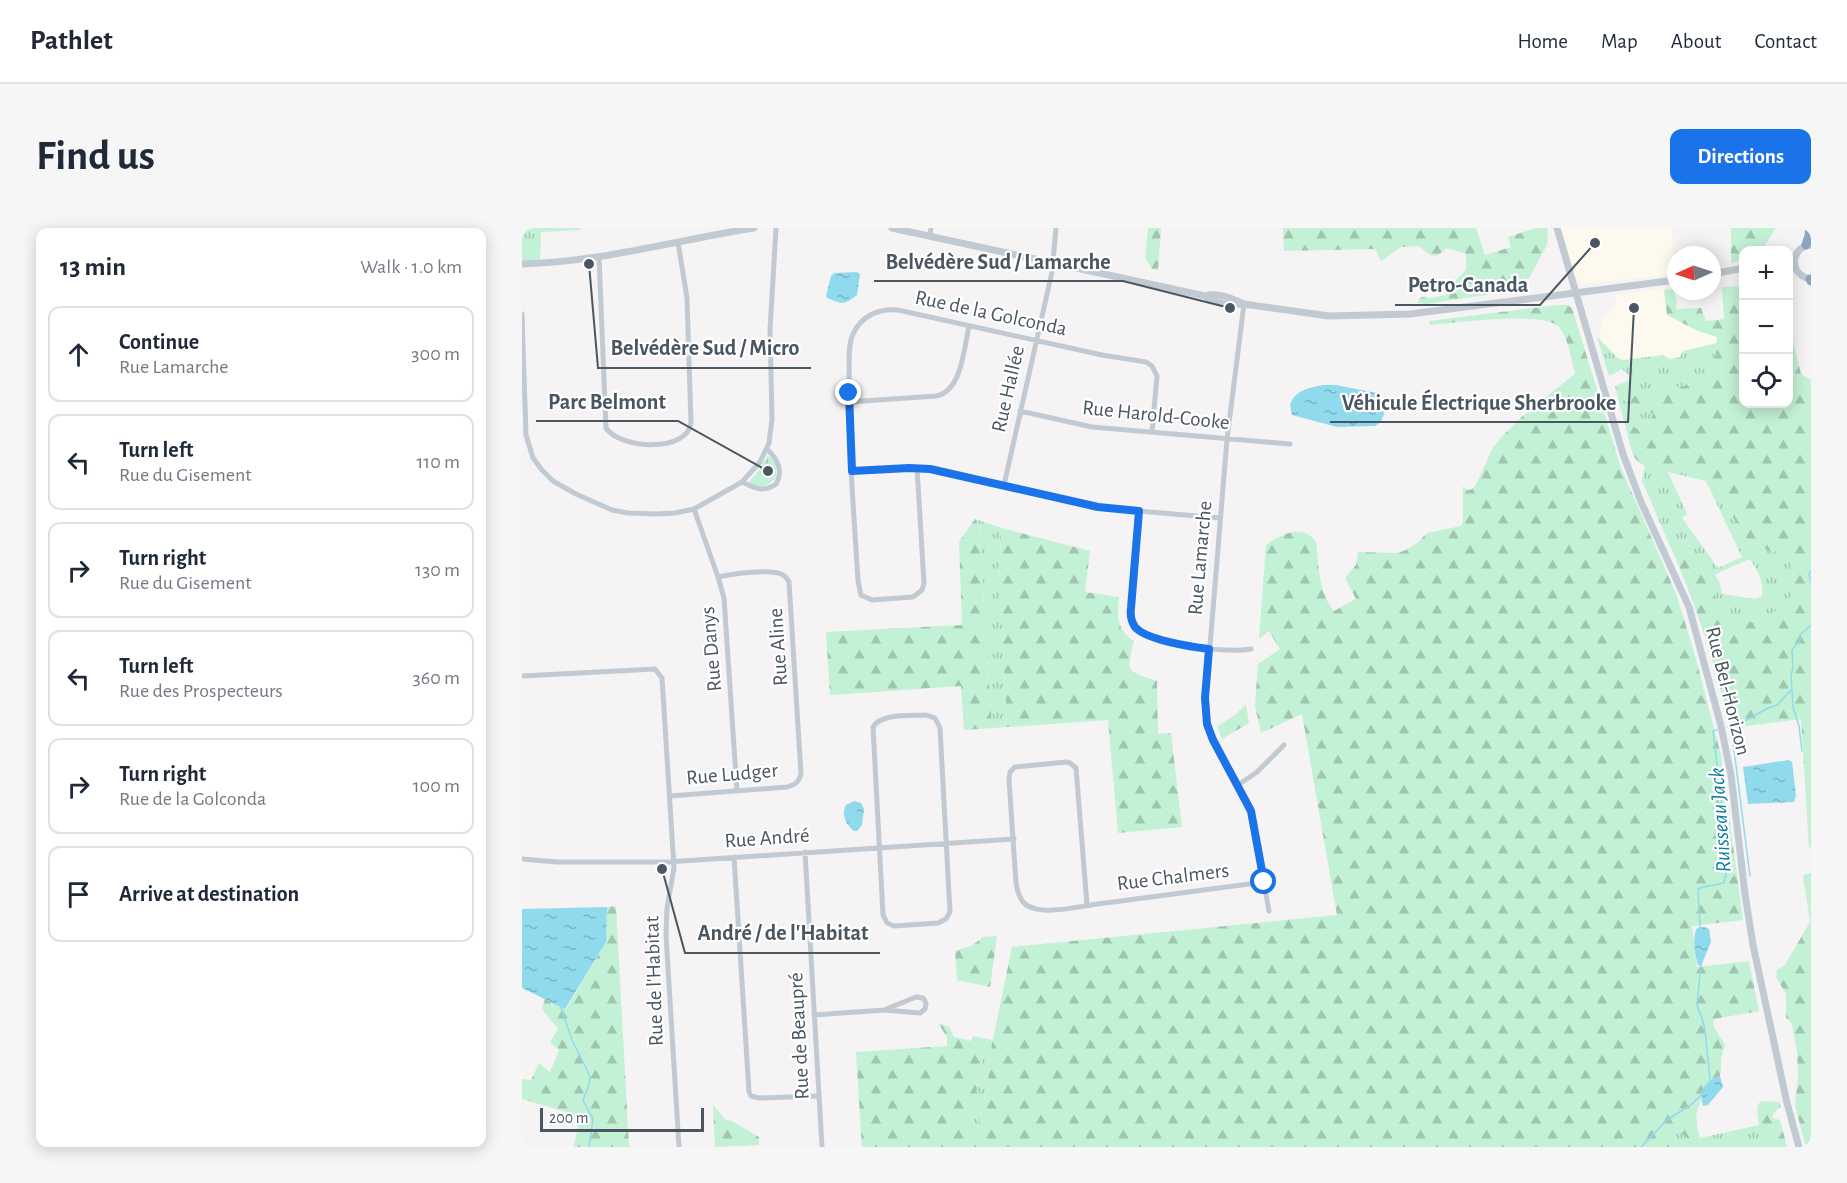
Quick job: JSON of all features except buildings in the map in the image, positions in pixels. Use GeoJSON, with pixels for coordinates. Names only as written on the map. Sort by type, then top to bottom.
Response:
{"type":"FeatureCollection","features":[{"type":"Feature","properties":{"kind":"highway"},"geometry":{"type":"LineString","coordinates":[[1809,245],[1810,228]]}},
{"type":"Feature","properties":{"kind":"street"},"geometry":{"type":"LineString","coordinates":[[522,264],[599,257],[754,228]]}},
{"type":"Feature","properties":{"kind":"street"},"geometry":{"type":"LineString","coordinates":[[522,314],[526,435],[532,458],[542,471],[553,481],[576,494],[612,510],[656,514],[694,509],[742,482],[755,469],[767,449],[772,430],[770,330],[776,228]]}},
{"type":"Feature","properties":{"kind":"street"},"geometry":{"type":"LineString","coordinates":[[892,228],[930,232],[1205,296],[1210,300],[1231,305],[1244,304],[1322,315],[1369,316],[1426,313],[1667,281]]}},
{"type":"Feature","properties":{"kind":"street","name":"Rue Hallée"},"geometry":{"type":"LineString","coordinates":[[1004,485],[1053,262],[1056,228]]}},
{"type":"Feature","properties":{"kind":"street","name":"Rue Bel-Horizon"},"geometry":{"type":"LineString","coordinates":[[1557,228],[1615,430],[1632,481],[1689,607],[1721,726],[1731,775],[1753,945],[1787,1103],[1799,1147]]}},
{"type":"Feature","properties":{"kind":"street"},"geometry":{"type":"LineString","coordinates":[[599,257],[606,428],[612,434],[627,441],[663,444],[687,434],[692,423],[687,298],[678,242]]}},
{"type":"Feature","properties":{"kind":"street"},"geometry":{"type":"LineString","coordinates":[[1793,256],[1800,249],[1809,245]]}},
{"type":"Feature","properties":{"kind":"street"},"geometry":{"type":"LineString","coordinates":[[1793,271],[1810,280]]}},
{"type":"Feature","properties":{"kind":"street"},"geometry":{"type":"LineString","coordinates":[[1721,274],[1739,272]]}},
{"type":"Feature","properties":{"kind":"street","name":"Rue Lamarche"},"geometry":{"type":"LineString","coordinates":[[1244,304],[1227,438],[1205,698],[1206,715],[1213,740],[1238,784],[1253,820],[1269,911]]}},
{"type":"Feature","properties":{"kind":"street","name":"Rue de la Golconda"},"geometry":{"type":"LineString","coordinates":[[917,468],[924,583],[922,590],[913,597],[872,600],[861,595],[858,586],[849,402],[851,339],[860,323],[869,315],[880,310],[898,310],[1102,355],[1146,362],[1152,366],[1157,376],[1152,432]]}},
{"type":"Feature","properties":{"kind":"street"},"geometry":{"type":"LineString","coordinates":[[849,402],[945,394],[957,378],[969,326]]}},
{"type":"Feature","properties":{"kind":"street","name":"Rue Harold-Cooke"},"geometry":{"type":"LineString","coordinates":[[1020,411],[1084,426],[1290,444]]}},
{"type":"Feature","properties":{"kind":"street"},"geometry":{"type":"LineString","coordinates":[[742,482],[760,490],[772,488],[776,484],[780,472],[779,467],[774,456],[767,449]]}},
{"type":"Feature","properties":{"kind":"street"},"geometry":{"type":"LineString","coordinates":[[852,471],[917,468],[936,470],[1098,507],[1220,518]]}},
{"type":"Feature","properties":{"kind":"street","name":"Rue Danys"},"geometry":{"type":"LineString","coordinates":[[694,509],[718,577],[725,612],[738,791]]}},
{"type":"Feature","properties":{"kind":"street"},"geometry":{"type":"LineString","coordinates":[[1139,511],[1131,608],[1133,624],[1146,634],[1179,644],[1232,651],[1251,649]]}},
{"type":"Feature","properties":{"kind":"street","name":"Rue Aline"},"geometry":{"type":"LineString","coordinates":[[718,577],[771,572],[786,576],[789,582],[802,768],[796,783]]}},
{"type":"Feature","properties":{"kind":"street","name":"Rue de l'Habitat"},"geometry":{"type":"LineString","coordinates":[[522,676],[655,669],[663,678],[674,861],[666,922],[679,1147]]}},
{"type":"Feature","properties":{"kind":"street"},"geometry":{"type":"LineString","coordinates":[[926,715],[935,718],[938,722],[947,843],[950,912],[946,919],[938,923],[894,926],[887,922],[883,915],[879,848],[872,733],[874,723],[884,718],[926,715]]}},
{"type":"Feature","properties":{"kind":"street"},"geometry":{"type":"LineString","coordinates":[[1238,784],[1257,772],[1284,745]]}},
{"type":"Feature","properties":{"kind":"street","name":"Rue Chalmers"},"geometry":{"type":"LineString","coordinates":[[1088,905],[1078,771],[1066,762],[1019,766],[1012,769],[1009,780],[1017,890],[1023,902],[1028,906],[1038,909],[1088,905],[1264,882]]}},
{"type":"Feature","properties":{"kind":"street","name":"Rue Ludger"},"geometry":{"type":"LineString","coordinates":[[670,796],[787,787],[796,783]]}},
{"type":"Feature","properties":{"kind":"street","name":"Rue André"},"geometry":{"type":"LineString","coordinates":[[522,859],[557,862],[674,861],[1014,839]]}},
{"type":"Feature","properties":{"kind":"street","name":"Rue de Beaupré"},"geometry":{"type":"LineString","coordinates":[[805,852],[822,1147]]}},
{"type":"Feature","properties":{"kind":"street"},"geometry":{"type":"LineString","coordinates":[[734,857],[749,1092],[751,1096],[759,1098],[819,1095]]}},
{"type":"Feature","properties":{"kind":"street"},"geometry":{"type":"LineString","coordinates":[[814,1016],[884,1011],[920,1013],[925,1009],[926,1003],[923,998],[916,996],[884,1011]]}},
{"type":"Feature","properties":{"kind":"shaded area"},"geometry":{"type":"Polygon","coordinates":[[[1561,228],[1672,228],[1673,246],[1667,246],[1667,276],[1580,284],[1575,276],[1561,228]]]}},
{"type":"Feature","properties":{"kind":"shaded area"},"geometry":{"type":"Polygon","coordinates":[[[1664,288],[1667,315],[1698,331],[1717,336],[1717,343],[1683,351],[1680,357],[1670,359],[1663,355],[1619,359],[1601,341],[1599,330],[1604,317],[1616,303],[1616,295],[1664,288]]]}},
{"type":"Feature","properties":{"kind":"green space"},"geometry":{"type":"Polygon","coordinates":[[[522,228],[580,228],[580,230],[541,232],[540,263],[522,264],[522,228]]]}},
{"type":"Feature","properties":{"kind":"green space"},"geometry":{"type":"Polygon","coordinates":[[[1148,228],[1161,228],[1158,270],[1152,269],[1145,258],[1148,228]]]}},
{"type":"Feature","properties":{"kind":"green space"},"geometry":{"type":"Polygon","coordinates":[[[1283,228],[1476,228],[1485,255],[1511,247],[1508,237],[1536,228],[1547,228],[1548,233],[1547,245],[1529,278],[1503,292],[1426,304],[1418,303],[1419,299],[1459,292],[1419,291],[1421,286],[1454,282],[1466,270],[1466,254],[1447,248],[1437,256],[1430,255],[1419,246],[1401,247],[1381,261],[1375,249],[1284,251],[1283,228]]]}},
{"type":"Feature","properties":{"kind":"green space"},"geometry":{"type":"Polygon","coordinates":[[[1731,228],[1776,228],[1765,246],[1739,246],[1739,260],[1731,264],[1731,228]]]}},
{"type":"Feature","properties":{"kind":"green space"},"geometry":{"type":"Polygon","coordinates":[[[1739,286],[1739,408],[1793,408],[1793,341],[1801,374],[1811,380],[1811,847],[1809,848],[1801,719],[1730,728],[1703,632],[1687,585],[1667,539],[1674,537],[1681,549],[1687,548],[1704,574],[1707,575],[1722,611],[1727,617],[1741,622],[1764,618],[1794,594],[1790,543],[1772,553],[1743,536],[1716,485],[1700,464],[1666,469],[1648,467],[1635,458],[1624,421],[1641,431],[1647,427],[1653,414],[1624,400],[1620,406],[1615,386],[1628,397],[1657,393],[1713,378],[1717,337],[1698,331],[1667,315],[1664,290],[1667,290],[1667,300],[1677,300],[1676,309],[1701,308],[1706,321],[1724,319],[1722,287],[1739,286]]]}},
{"type":"Feature","properties":{"kind":"green space"},"geometry":{"type":"Polygon","coordinates":[[[1567,305],[1572,308],[1621,468],[1677,596],[1721,755],[1743,920],[1692,926],[1697,967],[1749,961],[1759,1011],[1714,1019],[1713,1025],[1725,1045],[1720,1076],[1711,1080],[1706,1086],[1697,1111],[1700,1138],[1698,1141],[1692,1142],[1675,1128],[1676,1147],[973,1147],[988,1083],[989,1059],[1012,947],[1337,915],[1302,714],[1261,733],[1255,706],[1258,664],[1280,649],[1269,631],[1259,639],[1266,545],[1291,532],[1310,536],[1316,542],[1322,587],[1334,611],[1356,599],[1345,578],[1356,565],[1358,552],[1398,553],[1417,543],[1427,533],[1461,526],[1463,486],[1467,490],[1474,487],[1495,445],[1533,407],[1575,374],[1562,331],[1558,326],[1549,322],[1535,319],[1497,319],[1430,325],[1429,321],[1567,305]]]}},
{"type":"Feature","properties":{"kind":"green space"},"geometry":{"type":"Polygon","coordinates":[[[1597,337],[1619,359],[1624,360],[1663,355],[1670,359],[1680,357],[1683,351],[1717,343],[1713,378],[1657,393],[1628,397],[1615,386],[1628,381],[1631,377],[1622,369],[1609,376],[1597,337]]]}},
{"type":"Feature","properties":{"kind":"green space"},"geometry":{"type":"Polygon","coordinates":[[[1624,400],[1653,414],[1647,427],[1641,431],[1624,421],[1620,406],[1624,400]]]}},
{"type":"Feature","properties":{"kind":"green space"},"geometry":{"type":"Polygon","coordinates":[[[768,455],[776,464],[774,480],[764,486],[757,486],[749,482],[760,469],[768,455]]]}},
{"type":"Feature","properties":{"kind":"green space"},"geometry":{"type":"Polygon","coordinates":[[[1700,464],[1716,485],[1743,536],[1772,553],[1790,542],[1794,594],[1778,610],[1757,621],[1734,621],[1722,611],[1707,576],[1687,548],[1681,549],[1674,538],[1667,539],[1642,481],[1645,465],[1679,468],[1700,464]],[[1668,472],[1687,514],[1682,518],[1718,568],[1742,557],[1706,481],[1668,472]],[[1750,559],[1715,575],[1722,594],[1756,599],[1762,596],[1760,577],[1750,559]]]}},
{"type":"Feature","properties":{"kind":"green space"},"geometry":{"type":"Polygon","coordinates":[[[975,519],[1002,528],[999,564],[1007,727],[992,728],[979,527],[975,519]]]}},
{"type":"Feature","properties":{"kind":"green space"},"geometry":{"type":"Polygon","coordinates":[[[975,519],[979,527],[992,728],[964,730],[961,686],[830,695],[826,632],[962,625],[959,542],[975,519]]]}},
{"type":"Feature","properties":{"kind":"green space"},"geometry":{"type":"Polygon","coordinates":[[[1002,528],[1090,551],[1085,592],[1119,597],[1119,622],[1124,632],[1134,641],[1130,659],[1131,669],[1139,675],[1157,681],[1158,734],[1171,733],[1182,827],[1118,833],[1108,720],[1007,727],[999,564],[1002,528]]]}},
{"type":"Feature","properties":{"kind":"green space"},"geometry":{"type":"Polygon","coordinates":[[[1246,704],[1249,723],[1222,739],[1217,726],[1234,716],[1246,704]]]}},
{"type":"Feature","properties":{"kind":"green space"},"geometry":{"type":"Polygon","coordinates":[[[1811,873],[1811,1147],[1806,1147],[1795,1106],[1798,1075],[1797,1052],[1792,1024],[1786,1018],[1786,994],[1776,977],[1777,970],[1785,965],[1810,922],[1803,875],[1811,873]]]}},
{"type":"Feature","properties":{"kind":"green space"},"geometry":{"type":"Polygon","coordinates":[[[616,906],[629,1147],[574,1147],[579,1120],[566,1117],[566,1112],[522,1099],[522,1079],[531,1080],[539,1063],[550,1072],[559,1050],[550,1042],[558,1029],[542,1009],[545,999],[566,1009],[606,942],[607,907],[616,906]]]}},
{"type":"Feature","properties":{"kind":"green space"},"geometry":{"type":"Polygon","coordinates":[[[997,936],[990,987],[957,980],[955,951],[971,946],[983,937],[997,936]]]}},
{"type":"Feature","properties":{"kind":"green space"},"geometry":{"type":"Polygon","coordinates":[[[938,1023],[949,1027],[954,1037],[971,1041],[973,1036],[987,1039],[965,1147],[862,1147],[856,1052],[947,1046],[947,1037],[938,1023]]]}},
{"type":"Feature","properties":{"kind":"green space"},"geometry":{"type":"Polygon","coordinates":[[[987,1039],[993,1040],[988,1083],[973,1147],[965,1147],[987,1039]]]}},
{"type":"Feature","properties":{"kind":"green space"},"geometry":{"type":"Polygon","coordinates":[[[1762,1101],[1779,1102],[1781,1106],[1772,1118],[1780,1120],[1787,1147],[1779,1147],[1775,1128],[1770,1125],[1759,1125],[1757,1111],[1758,1104],[1762,1101]]]}},
{"type":"Feature","properties":{"kind":"green space"},"geometry":{"type":"Polygon","coordinates":[[[713,1105],[728,1121],[730,1120],[759,1137],[759,1145],[715,1147],[713,1105]]]}},
{"type":"Feature","properties":{"kind":"green space"},"geometry":{"type":"Polygon","coordinates":[[[1759,1125],[1770,1125],[1775,1128],[1779,1147],[1676,1147],[1675,1127],[1692,1142],[1700,1138],[1759,1125]]]}},
{"type":"Feature","properties":{"kind":"water"},"geometry":{"type":"Polygon","coordinates":[[[857,272],[860,274],[857,295],[842,303],[827,298],[831,276],[834,273],[857,272]]]}},
{"type":"Feature","properties":{"kind":"water"},"geometry":{"type":"Polygon","coordinates":[[[1323,385],[1336,385],[1376,393],[1383,400],[1384,414],[1381,422],[1375,426],[1337,427],[1292,415],[1290,405],[1295,396],[1303,390],[1323,385]]]}},
{"type":"Feature","properties":{"kind":"water"},"geometry":{"type":"Polygon","coordinates":[[[1789,760],[1792,762],[1796,795],[1794,802],[1748,804],[1743,767],[1789,760]]]}},
{"type":"Feature","properties":{"kind":"water"},"geometry":{"type":"Polygon","coordinates":[[[854,801],[861,803],[864,809],[862,825],[857,831],[849,826],[844,816],[846,805],[854,801]]]}},
{"type":"Feature","properties":{"kind":"water"},"geometry":{"type":"Polygon","coordinates":[[[607,907],[606,942],[565,1009],[522,988],[522,909],[607,907]]]}},
{"type":"Feature","properties":{"kind":"water"},"geometry":{"type":"Polygon","coordinates":[[[1697,928],[1709,929],[1711,942],[1701,966],[1698,965],[1694,946],[1697,928]]]}},
{"type":"Feature","properties":{"kind":"water"},"geometry":{"type":"Polygon","coordinates":[[[1720,1076],[1723,1087],[1708,1105],[1703,1106],[1704,1087],[1720,1076]]]}},
{"type":"Feature","properties":{"kind":"waterway","name":"Ruisseau Jack"},"geometry":{"type":"LineString","coordinates":[[1811,571],[1809,574],[1811,582]]}},
{"type":"Feature","properties":{"kind":"waterway","name":"Ruisseau Jack"},"geometry":{"type":"LineString","coordinates":[[1802,751],[1799,726],[1793,707],[1792,650],[1800,640],[1800,635],[1811,625]]}},
{"type":"Feature","properties":{"kind":"waterway","name":"Ruisseau Jack"},"geometry":{"type":"LineString","coordinates":[[1728,727],[1777,705],[1791,690]]}},
{"type":"Feature","properties":{"kind":"waterway"},"geometry":{"type":"LineString","coordinates":[[1731,726],[1750,876]]}},
{"type":"Feature","properties":{"kind":"waterway","name":"Ruisseau Jack"},"geometry":{"type":"LineString","coordinates":[[1700,927],[1698,889],[1724,883],[1727,868],[1727,847],[1713,731],[1717,730]]}},
{"type":"Feature","properties":{"kind":"waterway","name":"Ruisseau Jack"},"geometry":{"type":"LineString","coordinates":[[1701,964],[1697,1005],[1705,1030],[1710,1080]]}},
{"type":"Feature","properties":{"kind":"waterway"},"geometry":{"type":"LineString","coordinates":[[560,1005],[572,1040],[590,1076],[583,1100],[593,1119],[589,1147]]}},
{"type":"Feature","properties":{"kind":"waterway","name":"Ruisseau Jack"},"geometry":{"type":"LineString","coordinates":[[1641,1147],[1667,1120],[1692,1104],[1703,1093]]}},
{"type":"Feature","properties":{"kind":"place","name":"Petro-Canada"},"geometry":{"type":"Point","coordinates":[1595,243]}},
{"type":"Feature","properties":{"kind":"place","name":"Belvédère Sud / Micro"},"geometry":{"type":"Point","coordinates":[589,264]}},
{"type":"Feature","properties":{"kind":"place","name":"Belvédère Sud / Lamarche"},"geometry":{"type":"Point","coordinates":[1230,308]}},
{"type":"Feature","properties":{"kind":"place","name":"Véhicule Électrique Sherbrooke"},"geometry":{"type":"Point","coordinates":[1634,308]}},
{"type":"Feature","properties":{"kind":"place","name":"Parc Belmont"},"geometry":{"type":"Point","coordinates":[768,471]}},
{"type":"Feature","properties":{"kind":"place","name":"André / de l'Habitat"},"geometry":{"type":"Point","coordinates":[662,869]}},
{"type":"Feature","properties":{"kind":"route"},"geometry":{"type":"LineString","coordinates":[[849,393],[852,471],[930,469],[1098,507],[1139,511],[1131,619],[1141,632],[1146,634],[1179,644],[1209,649],[1205,698],[1207,724],[1213,740],[1251,811],[1264,882]]}}]}
